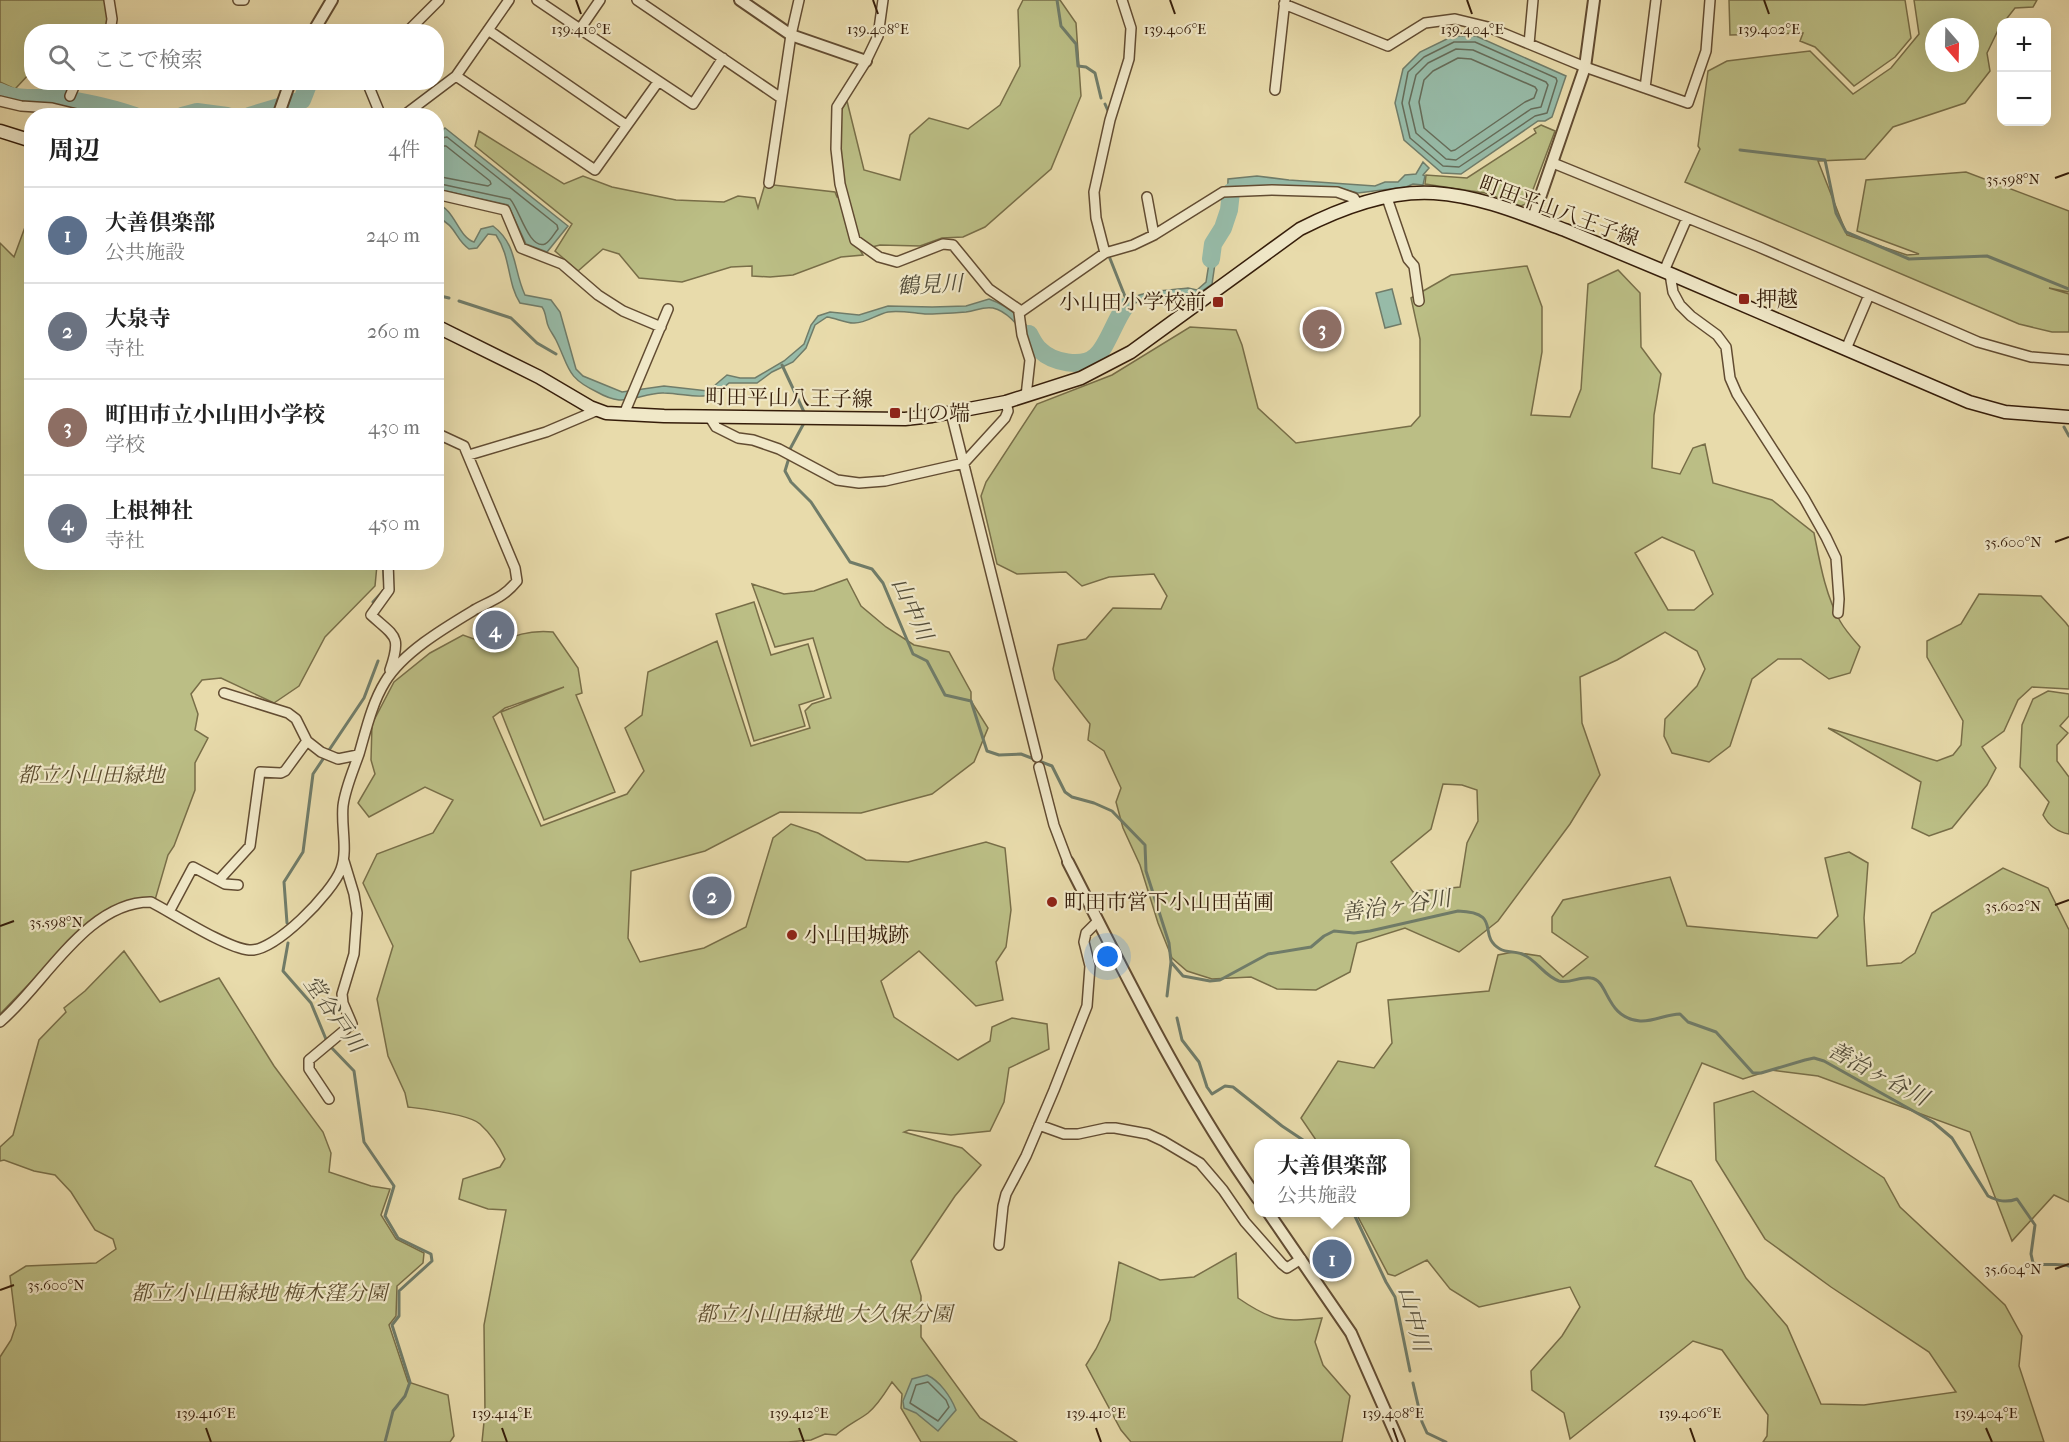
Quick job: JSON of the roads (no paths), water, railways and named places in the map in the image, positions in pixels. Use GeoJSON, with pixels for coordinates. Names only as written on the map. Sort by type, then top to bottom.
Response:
{"type":"FeatureCollection","features":[{"type":"Feature","properties":{"kind":"main road"},"geometry":{"type":"LineString","coordinates":[[0,131],[24,138]]}},
{"type":"Feature","properties":{"kind":"main road","name":"町田平山八王子線"},"geometry":{"type":"LineString","coordinates":[[444,330],[539,377],[597,410],[624,414],[905,418],[951,413],[1006,402],[1081,378],[1124,356],[1300,229],[1326,215],[1358,204],[1419,193],[1456,195],[1494,204],[1533,218],[1969,402],[2025,415],[2069,417]]}},
{"type":"Feature","properties":{"kind":"street"},"geometry":{"type":"LineString","coordinates":[[109,0],[111,24]]}},
{"type":"Feature","properties":{"kind":"street"},"geometry":{"type":"LineString","coordinates":[[238,0],[244,0]]}},
{"type":"Feature","properties":{"kind":"street"},"geometry":{"type":"LineString","coordinates":[[318,24],[332,0]]}},
{"type":"Feature","properties":{"kind":"street"},"geometry":{"type":"LineString","coordinates":[[415,24],[439,0]]}},
{"type":"Feature","properties":{"kind":"street"},"geometry":{"type":"LineString","coordinates":[[444,85],[456,76],[509,0]]}},
{"type":"Feature","properties":{"kind":"street"},"geometry":{"type":"LineString","coordinates":[[537,0],[693,104],[723,58]]}},
{"type":"Feature","properties":{"kind":"street"},"geometry":{"type":"LineString","coordinates":[[580,29],[600,0]]}},
{"type":"Feature","properties":{"kind":"street"},"geometry":{"type":"LineString","coordinates":[[637,0],[781,98]]}},
{"type":"Feature","properties":{"kind":"street"},"geometry":{"type":"LineString","coordinates":[[740,0],[791,35],[866,61]]}},
{"type":"Feature","properties":{"kind":"street"},"geometry":{"type":"LineString","coordinates":[[769,183],[791,35],[799,0]]}},
{"type":"Feature","properties":{"kind":"street"},"geometry":{"type":"LineString","coordinates":[[883,0],[878,36],[866,61],[837,107],[836,148],[840,184],[855,240],[879,257],[897,262],[943,244],[953,245],[989,289],[1020,312],[1022,335],[1030,360],[1026,396]]}},
{"type":"Feature","properties":{"kind":"street"},"geometry":{"type":"LineString","coordinates":[[1105,253],[1096,218],[1094,192],[1110,120],[1129,59],[1131,28],[1122,0]]}},
{"type":"Feature","properties":{"kind":"street"},"geometry":{"type":"LineString","coordinates":[[1529,44],[1533,0]]}},
{"type":"Feature","properties":{"kind":"street"},"geometry":{"type":"LineString","coordinates":[[1533,218],[1586,67],[1594,0]]}},
{"type":"Feature","properties":{"kind":"street"},"geometry":{"type":"LineString","coordinates":[[1645,88],[1656,0]]}},
{"type":"Feature","properties":{"kind":"street"},"geometry":{"type":"LineString","coordinates":[[1275,90],[1285,2],[1388,46],[1425,23],[1455,19],[1488,27],[1586,67],[1688,104],[1706,51],[1710,0]]}},
{"type":"Feature","properties":{"kind":"street"},"geometry":{"type":"LineString","coordinates":[[488,30],[626,126]]}},
{"type":"Feature","properties":{"kind":"street"},"geometry":{"type":"LineString","coordinates":[[456,76],[595,170],[658,82]]}},
{"type":"Feature","properties":{"kind":"street"},"geometry":{"type":"LineString","coordinates":[[70,96],[73,90]]}},
{"type":"Feature","properties":{"kind":"street"},"geometry":{"type":"LineString","coordinates":[[281,108],[287,90]]}},
{"type":"Feature","properties":{"kind":"street"},"geometry":{"type":"LineString","coordinates":[[370,90],[378,108]]}},
{"type":"Feature","properties":{"kind":"street"},"geometry":{"type":"LineString","coordinates":[[414,108],[437,90]]}},
{"type":"Feature","properties":{"kind":"street"},"geometry":{"type":"LineString","coordinates":[[0,101],[39,108]]}},
{"type":"Feature","properties":{"kind":"street"},"geometry":{"type":"LineString","coordinates":[[1552,163],[1978,342],[2031,357],[2069,360]]}},
{"type":"Feature","properties":{"kind":"street"},"geometry":{"type":"LineString","coordinates":[[1020,312],[1105,253],[1154,236],[1226,192],[1338,192],[1354,198],[1358,204]]}},
{"type":"Feature","properties":{"kind":"street"},"geometry":{"type":"LineString","coordinates":[[444,196],[505,210],[521,248],[562,264],[598,295],[623,311],[661,327]]}},
{"type":"Feature","properties":{"kind":"street"},"geometry":{"type":"LineString","coordinates":[[1147,197],[1154,236]]}},
{"type":"Feature","properties":{"kind":"street"},"geometry":{"type":"LineString","coordinates":[[1387,198],[1408,259],[1414,266],[1419,301]]}},
{"type":"Feature","properties":{"kind":"street"},"geometry":{"type":"LineString","coordinates":[[1687,218],[1667,273],[1673,292],[1691,316],[1718,335],[1726,347],[1730,378],[1737,394],[1804,498],[1826,537],[1836,558],[1838,613]]}},
{"type":"Feature","properties":{"kind":"street"},"geometry":{"type":"LineString","coordinates":[[1846,349],[1869,295]]}},
{"type":"Feature","properties":{"kind":"street"},"geometry":{"type":"LineString","coordinates":[[624,414],[637,388],[668,309]]}},
{"type":"Feature","properties":{"kind":"street"},"geometry":{"type":"LineString","coordinates":[[709,416],[716,427],[738,438],[753,440],[779,449],[825,475],[848,483],[885,481],[964,463],[1005,418],[1008,411],[1006,402]]}},
{"type":"Feature","properties":{"kind":"street"},"geometry":{"type":"LineString","coordinates":[[469,455],[546,432],[597,410]]}},
{"type":"Feature","properties":{"kind":"street"},"geometry":{"type":"LineString","coordinates":[[951,413],[1054,825],[1068,862],[1191,1095],[1254,1193]]}},
{"type":"Feature","properties":{"kind":"street"},"geometry":{"type":"LineString","coordinates":[[387,677],[402,660],[418,648],[457,621],[506,594],[517,581],[515,568],[469,455],[464,446],[444,437]]}},
{"type":"Feature","properties":{"kind":"street"},"geometry":{"type":"LineString","coordinates":[[329,1099],[309,1069],[309,1060],[352,1024],[343,1003],[342,994],[354,954],[357,913],[344,861],[343,805],[376,699],[398,647],[395,637],[371,615],[389,590],[388,570]]}},
{"type":"Feature","properties":{"kind":"street"},"geometry":{"type":"LineString","coordinates":[[224,693],[288,713],[296,719],[306,741],[334,759],[358,755]]}},
{"type":"Feature","properties":{"kind":"street"},"geometry":{"type":"LineString","coordinates":[[219,880],[250,846],[260,772],[281,773],[285,771],[306,741]]}},
{"type":"Feature","properties":{"kind":"street"},"geometry":{"type":"LineString","coordinates":[[0,1022],[20,1003],[57,959],[108,913],[140,902],[151,902],[229,944],[251,951],[262,949],[277,941],[296,925],[340,872],[344,861]]}},
{"type":"Feature","properties":{"kind":"street"},"geometry":{"type":"LineString","coordinates":[[169,912],[193,867],[225,884],[238,885]]}},
{"type":"Feature","properties":{"kind":"street"},"geometry":{"type":"LineString","coordinates":[[999,1245],[1002,1206],[1006,1194],[1039,1125],[1087,1006],[1090,966],[1084,942],[1086,933],[1098,921]]}},
{"type":"Feature","properties":{"kind":"street"},"geometry":{"type":"LineString","coordinates":[[1039,1125],[1064,1134],[1115,1128],[1148,1134],[1164,1141],[1200,1163],[1245,1222],[1282,1264],[1287,1268],[1301,1259]]}},
{"type":"Feature","properties":{"kind":"street"},"geometry":{"type":"LineString","coordinates":[[1272,1217],[1351,1333],[1399,1442]]}},
{"type":"Feature","properties":{"kind":"water"},"geometry":{"type":"Polygon","coordinates":[[[1453,36],[1476,36],[1566,76],[1552,117],[1545,121],[1538,121],[1461,174],[1442,173],[1404,140],[1395,103],[1403,69],[1420,52],[1453,36]]]}},
{"type":"Feature","properties":{"kind":"water"},"geometry":{"type":"Polygon","coordinates":[[[444,129],[568,226],[547,252],[526,244],[508,205],[444,191],[444,129]]]}},
{"type":"Feature","properties":{"kind":"water"},"geometry":{"type":"Polygon","coordinates":[[[1423,162],[1429,168],[1423,175],[1425,176],[1423,185],[1413,184],[1406,187],[1358,193],[1334,187],[1234,188],[1233,212],[1230,225],[1218,243],[1212,284],[1192,298],[1172,296],[1133,304],[1118,320],[1092,361],[1083,367],[1073,370],[1060,368],[1049,362],[1013,321],[1004,313],[993,308],[935,314],[892,311],[857,323],[827,317],[815,325],[806,348],[793,362],[772,372],[757,383],[729,383],[721,390],[706,396],[658,393],[619,400],[602,395],[579,382],[567,365],[549,328],[542,307],[520,303],[513,287],[501,243],[496,235],[488,234],[477,248],[469,249],[444,221],[444,208],[464,235],[474,242],[481,229],[493,226],[501,233],[511,250],[525,295],[551,300],[560,312],[576,369],[583,376],[622,392],[664,386],[708,391],[727,375],[755,378],[784,361],[804,344],[811,325],[818,316],[830,312],[859,315],[888,306],[966,306],[989,299],[1003,305],[1020,319],[1050,358],[1072,364],[1082,361],[1091,354],[1118,310],[1131,298],[1164,290],[1188,288],[1197,290],[1206,282],[1212,244],[1227,221],[1228,179],[1257,176],[1375,186],[1385,182],[1398,182],[1405,175],[1416,174],[1423,162]]]}},
{"type":"Feature","properties":{"kind":"water"},"geometry":{"type":"Polygon","coordinates":[[[1392,289],[1401,324],[1385,328],[1376,293],[1392,289]]]}},
{"type":"Feature","properties":{"kind":"water"},"geometry":{"type":"Polygon","coordinates":[[[927,1375],[944,1390],[956,1410],[938,1431],[916,1413],[904,1408],[903,1401],[912,1379],[927,1375]]]}},
{"type":"Feature","properties":{"kind":"waterway"},"geometry":{"type":"LineString","coordinates":[[1057,0],[1061,26],[1076,44],[1078,66],[1086,67],[1095,73],[1101,98]]}},
{"type":"Feature","properties":{"kind":"waterway","name":"鶴見川"},"geometry":{"type":"LineString","coordinates":[[276,108],[302,100],[306,90]]}},
{"type":"Feature","properties":{"kind":"waterway","name":"鶴見川"},"geometry":{"type":"LineString","coordinates":[[0,92],[24,98],[66,99],[108,108]]}},
{"type":"Feature","properties":{"kind":"waterway"},"geometry":{"type":"LineString","coordinates":[[1105,104],[1109,113]]}},
{"type":"Feature","properties":{"kind":"waterway"},"geometry":{"type":"LineString","coordinates":[[1740,150],[1825,160],[1836,213],[1846,232],[1909,259],[1987,256],[2069,289]]}},
{"type":"Feature","properties":{"kind":"waterway","name":"鶴見川"},"geometry":{"type":"LineString","coordinates":[[1211,259],[1213,244],[1223,228],[1229,210],[1231,192]]}},
{"type":"Feature","properties":{"kind":"waterway"},"geometry":{"type":"LineString","coordinates":[[1109,256],[1128,304]]}},
{"type":"Feature","properties":{"kind":"waterway"},"geometry":{"type":"LineString","coordinates":[[444,297],[449,298]]}},
{"type":"Feature","properties":{"kind":"waterway"},"geometry":{"type":"LineString","coordinates":[[459,301],[511,318],[537,343],[556,354]]}},
{"type":"Feature","properties":{"kind":"waterway","name":"鶴見川"},"geometry":{"type":"LineString","coordinates":[[1029,334],[1038,348],[1052,358],[1059,361],[1083,362],[1090,360],[1100,352],[1125,307]]}},
{"type":"Feature","properties":{"kind":"waterway","name":"山中川"},"geometry":{"type":"LineString","coordinates":[[782,365],[804,412]]}},
{"type":"Feature","properties":{"kind":"waterway","name":"山中川"},"geometry":{"type":"LineString","coordinates":[[790,449],[804,423]]}},
{"type":"Feature","properties":{"kind":"waterway"},"geometry":{"type":"LineString","coordinates":[[2064,427],[2069,436]]}},
{"type":"Feature","properties":{"kind":"waterway","name":"山中川"},"geometry":{"type":"LineString","coordinates":[[788,461],[785,471],[791,482],[811,502],[850,562],[872,569],[883,583],[913,654],[927,661],[945,695],[971,701],[987,751],[999,755],[1021,754],[1052,766],[1065,792],[1072,797],[1112,811],[1145,845],[1146,871],[1169,943],[1171,962],[1167,996]]}},
{"type":"Feature","properties":{"kind":"waterway","name":"堂谷戸川"},"geometry":{"type":"LineString","coordinates":[[373,602],[385,589],[384,570]]}},
{"type":"Feature","properties":{"kind":"waterway","name":"堂谷戸川"},"geometry":{"type":"LineString","coordinates":[[287,923],[284,882],[303,852],[313,774],[364,698],[378,661]]}},
{"type":"Feature","properties":{"kind":"waterway","name":"善治ヶ谷川"},"geometry":{"type":"LineString","coordinates":[[1171,962],[1183,976],[1210,981],[1220,980],[1268,954],[1311,947],[1334,931],[1354,933],[1370,931],[1458,911],[1481,916],[1485,920],[1493,943],[1500,949],[1527,957],[1549,976],[1559,981],[1567,982],[1587,978],[1597,980],[1614,1007],[1629,1018],[1645,1021],[1680,1014],[1688,1022],[1716,1032],[1753,1073],[1761,1073],[1814,1058],[1824,1061],[1933,1122],[1952,1138],[1988,1196],[2002,1201],[2017,1199],[2035,1225],[2031,1254],[2033,1263],[2069,1266]]}},
{"type":"Feature","properties":{"kind":"waterway","name":"堂谷戸川"},"geometry":{"type":"LineString","coordinates":[[288,943],[283,971],[311,1003],[328,1044],[354,1071],[364,1142],[394,1186],[385,1216],[398,1238],[431,1254],[432,1261],[399,1291],[399,1316],[392,1325],[410,1382],[405,1396],[393,1411],[385,1442]]}},
{"type":"Feature","properties":{"kind":"waterway","name":"山中川"},"geometry":{"type":"LineString","coordinates":[[1177,1018],[1182,1040],[1199,1062],[1207,1087],[1212,1094],[1225,1086],[1233,1087],[1302,1139]]}},
{"type":"Feature","properties":{"kind":"waterway","name":"山中川"},"geometry":{"type":"LineString","coordinates":[[1355,1217],[1395,1297],[1410,1371]]}},
{"type":"Feature","properties":{"kind":"waterway","name":"山中川"},"geometry":{"type":"LineString","coordinates":[[1413,1383],[1422,1422],[1427,1433],[1446,1442]]}},
{"type":"Feature","properties":{"kind":"place","name":"押越"},"geometry":{"type":"Point","coordinates":[1744,299]}},
{"type":"Feature","properties":{"kind":"place","name":"小山田小学校前"},"geometry":{"type":"Point","coordinates":[1218,302]}},
{"type":"Feature","properties":{"kind":"place","name":"町田市立小山田小学校"},"geometry":{"type":"Point","coordinates":[1322,329]}},
{"type":"Feature","properties":{"kind":"place","name":"山の端"},"geometry":{"type":"Point","coordinates":[895,413]}},
{"type":"Feature","properties":{"kind":"place","name":"上根神社"},"geometry":{"type":"Point","coordinates":[495,630]}},
{"type":"Feature","properties":{"kind":"place","name":"大泉寺"},"geometry":{"type":"Point","coordinates":[712,896]}},
{"type":"Feature","properties":{"kind":"place","name":"町田市営下小山田苗圃"},"geometry":{"type":"Point","coordinates":[1052,902]}},
{"type":"Feature","properties":{"kind":"place","name":"小山田城跡"},"geometry":{"type":"Point","coordinates":[792,935]}},
{"type":"Feature","properties":{"kind":"place","name":"大善倶楽部"},"geometry":{"type":"Point","coordinates":[1332,1259]}},
{"type":"Feature","properties":{"kind":"park label","name":"都立小山田緑地"},"geometry":{"type":"Point","coordinates":[91,775]}},
{"type":"Feature","properties":{"kind":"park label","name":"都立小山田緑地 梅木窪分園"},"geometry":{"type":"Point","coordinates":[259,1293]}},
{"type":"Feature","properties":{"kind":"park label","name":"都立小山田緑地 大久保分園"},"geometry":{"type":"Point","coordinates":[824,1314]}}]}
